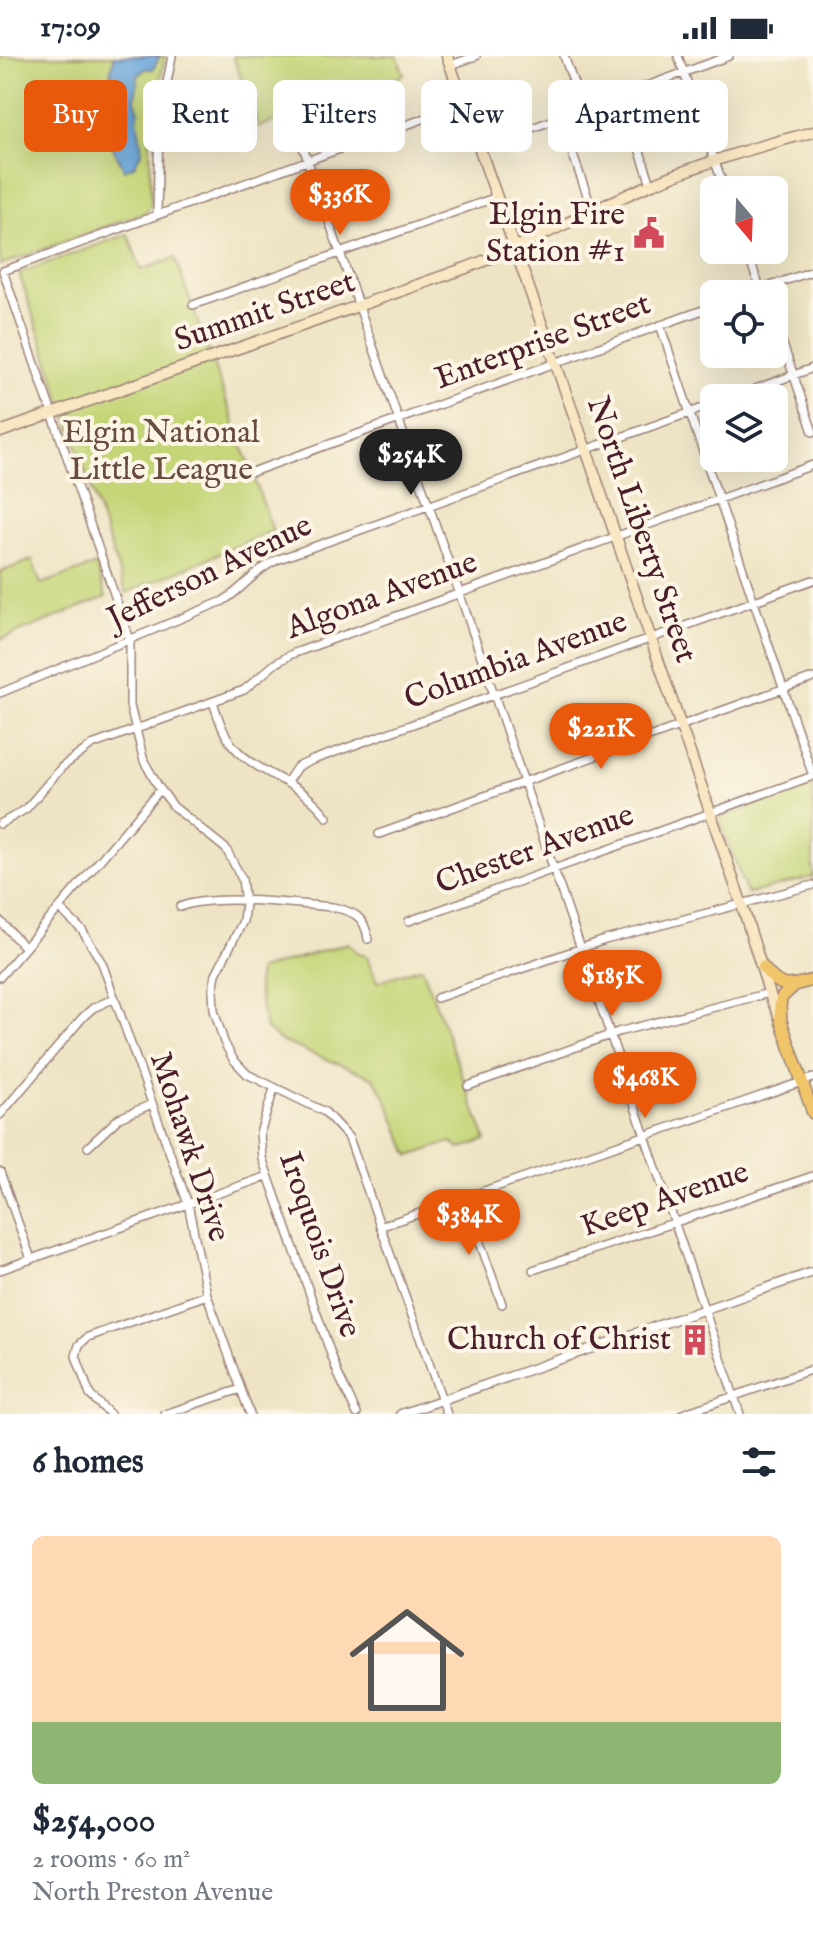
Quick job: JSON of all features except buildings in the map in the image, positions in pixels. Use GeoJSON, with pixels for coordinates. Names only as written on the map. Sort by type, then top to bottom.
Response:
{"type":"FeatureCollection","features":[{"type":"Feature","properties":{"kind":"main road","name":"North Liberty Street"},"geometry":{"type":"LineString","coordinates":[[449,61],[456,80]]}},
{"type":"Feature","properties":{"kind":"main road","name":"Summit Street"},"geometry":{"type":"LineString","coordinates":[[0,432],[516,249],[651,184],[813,132]]}},
{"type":"Feature","properties":{"kind":"main road","name":"North Liberty Street"},"geometry":{"type":"LineString","coordinates":[[482,152],[711,812],[769,993],[808,1080],[813,1113]]}},
{"type":"Feature","properties":{"kind":"main road"},"geometry":{"type":"LineString","coordinates":[[763,967],[777,983],[786,986],[813,980]]}},
{"type":"Feature","properties":{"kind":"main road"},"geometry":{"type":"LineString","coordinates":[[781,1021],[780,1001],[785,992],[796,984]]}},
{"type":"Feature","properties":{"kind":"street"},"geometry":{"type":"LineString","coordinates":[[157,214],[159,125],[172,56]]}},
{"type":"Feature","properties":{"kind":"street"},"geometry":{"type":"LineString","coordinates":[[449,61],[476,56]]}},
{"type":"Feature","properties":{"kind":"street"},"geometry":{"type":"LineString","coordinates":[[564,56],[573,80]]}},
{"type":"Feature","properties":{"kind":"street"},"geometry":{"type":"LineString","coordinates":[[678,56],[720,176]]}},
{"type":"Feature","properties":{"kind":"street"},"geometry":{"type":"LineString","coordinates":[[664,80],[729,56]]}},
{"type":"Feature","properties":{"kind":"street"},"geometry":{"type":"LineString","coordinates":[[421,119],[3,271],[130,640],[130,706],[144,761],[160,790],[182,815],[220,842],[242,879],[245,901],[240,930],[216,974],[213,992],[214,1010],[224,1042],[233,1059],[250,1077],[318,1108],[341,1127],[353,1146],[447,1414]]}},
{"type":"Feature","properties":{"kind":"street"},"geometry":{"type":"LineString","coordinates":[[305,152],[740,1414]]}},
{"type":"Feature","properties":{"kind":"street"},"geometry":{"type":"LineString","coordinates":[[572,152],[593,212]]}},
{"type":"Feature","properties":{"kind":"street"},"geometry":{"type":"LineString","coordinates":[[640,152],[651,184]]}},
{"type":"Feature","properties":{"kind":"street"},"geometry":{"type":"LineString","coordinates":[[193,305],[497,197]]}},
{"type":"Feature","properties":{"kind":"street"},"geometry":{"type":"LineString","coordinates":[[788,281],[813,271]]}},
{"type":"Feature","properties":{"kind":"street","name":"Enterprise Street"},"geometry":{"type":"LineString","coordinates":[[252,472],[700,311]]}},
{"type":"Feature","properties":{"kind":"street"},"geometry":{"type":"LineString","coordinates":[[660,325],[813,776]]}},
{"type":"Feature","properties":{"kind":"street"},"geometry":{"type":"LineString","coordinates":[[788,358],[813,432]]}},
{"type":"Feature","properties":{"kind":"street"},"geometry":{"type":"LineString","coordinates":[[769,384],[813,368]]}},
{"type":"Feature","properties":{"kind":"street","name":"Jefferson Avenue"},"geometry":{"type":"LineString","coordinates":[[0,693],[227,598],[273,562],[700,409]]}},
{"type":"Feature","properties":{"kind":"street","name":"Algona Avenue"},"geometry":{"type":"LineString","coordinates":[[0,824],[26,809],[60,769],[83,750],[248,687],[276,663],[292,654],[813,465]]}},
{"type":"Feature","properties":{"kind":"street","name":"Columbia Avenue"},"geometry":{"type":"LineString","coordinates":[[287,782],[297,767],[311,760],[813,580]]}},
{"type":"Feature","properties":{"kind":"street"},"geometry":{"type":"LineString","coordinates":[[379,834],[813,678]]}},
{"type":"Feature","properties":{"kind":"street"},"geometry":{"type":"LineString","coordinates":[[213,702],[225,733],[238,751],[309,795],[327,817]]}},
{"type":"Feature","properties":{"kind":"street","name":"Chester Avenue"},"geometry":{"type":"LineString","coordinates":[[409,921],[813,776]]}},
{"type":"Feature","properties":{"kind":"street"},"geometry":{"type":"LineString","coordinates":[[0,977],[160,790]]}},
{"type":"Feature","properties":{"kind":"street"},"geometry":{"type":"LineString","coordinates":[[437,998],[580,948],[813,885]]}},
{"type":"Feature","properties":{"kind":"street"},"geometry":{"type":"LineString","coordinates":[[180,907],[210,900],[330,907],[346,910],[363,921],[368,939]]}},
{"type":"Feature","properties":{"kind":"street","name":"Mohawk Drive"},"geometry":{"type":"LineString","coordinates":[[59,908],[82,930],[93,946],[115,998],[188,1204],[207,1295],[250,1414]]}},
{"type":"Feature","properties":{"kind":"street"},"geometry":{"type":"LineString","coordinates":[[0,921],[25,948]]}},
{"type":"Feature","properties":{"kind":"street"},"geometry":{"type":"LineString","coordinates":[[468,1086],[610,1035],[769,993]]}},
{"type":"Feature","properties":{"kind":"street"},"geometry":{"type":"LineString","coordinates":[[0,1115],[83,1017],[93,1008],[115,998]]}},
{"type":"Feature","properties":{"kind":"street"},"geometry":{"type":"LineString","coordinates":[[382,1226],[808,1080]]}},
{"type":"Feature","properties":{"kind":"street","name":"Iroquois Drive"},"geometry":{"type":"LineString","coordinates":[[274,1089],[264,1114],[260,1139],[268,1176],[338,1374],[357,1414]]}},
{"type":"Feature","properties":{"kind":"street"},"geometry":{"type":"LineString","coordinates":[[88,1147],[119,1118],[152,1104]]}},
{"type":"Feature","properties":{"kind":"street"},"geometry":{"type":"LineString","coordinates":[[0,1172],[31,1259]]}},
{"type":"Feature","properties":{"kind":"street"},"geometry":{"type":"LineString","coordinates":[[0,1270],[268,1176]]}},
{"type":"Feature","properties":{"kind":"street","name":"Keep Avenue"},"geometry":{"type":"LineString","coordinates":[[533,1270],[813,1176]]}},
{"type":"Feature","properties":{"kind":"street"},"geometry":{"type":"LineString","coordinates":[[464,1198],[502,1304]]}},
{"type":"Feature","properties":{"kind":"street"},"geometry":{"type":"LineString","coordinates":[[401,1414],[813,1272]]}},
{"type":"Feature","properties":{"kind":"street"},"geometry":{"type":"LineString","coordinates":[[110,1414],[89,1392],[76,1356],[80,1343],[88,1337],[207,1295]]}},
{"type":"Feature","properties":{"kind":"street"},"geometry":{"type":"LineString","coordinates":[[682,1414],[813,1369]]}},
{"type":"Feature","properties":{"kind":"street"},"geometry":{"type":"LineString","coordinates":[[165,1414],[241,1389]]}},
{"type":"Feature","properties":{"kind":"green space"},"geometry":{"type":"Polygon","coordinates":[[[0,56],[165,56],[160,80],[143,80],[143,152],[150,152],[151,203],[146,212],[0,265],[0,56]]]}},
{"type":"Feature","properties":{"kind":"green space"},"geometry":{"type":"Polygon","coordinates":[[[233,56],[397,56],[404,75],[390,80],[273,80],[273,122],[259,127],[257,80],[242,80],[233,56]]]}},
{"type":"Feature","properties":{"kind":"green space","name":"Elgin National Little League"},"geometry":{"type":"Polygon","coordinates":[[[128,234],[141,270],[175,258],[273,531],[126,593],[19,273],[128,234]]]}},
{"type":"Feature","properties":{"kind":"green space"},"geometry":{"type":"Polygon","coordinates":[[[32,560],[41,584],[96,565],[106,597],[0,640],[0,572],[32,560]]]}},
{"type":"Feature","properties":{"kind":"green space"},"geometry":{"type":"Polygon","coordinates":[[[813,785],[813,877],[747,894],[719,818],[813,785]]]}},
{"type":"Feature","properties":{"kind":"green space"},"geometry":{"type":"Polygon","coordinates":[[[348,943],[359,954],[367,956],[377,982],[422,967],[486,1140],[460,1149],[451,1142],[410,1156],[388,1103],[372,1077],[283,1042],[266,1029],[257,985],[259,970],[348,943]]]}},
{"type":"Feature","properties":{"kind":"water"},"geometry":{"type":"Polygon","coordinates":[[[114,56],[160,56],[153,69],[145,69],[138,76],[135,100],[142,151],[134,166],[124,170],[115,152],[127,152],[127,80],[109,80],[114,56]]]}},
{"type":"Feature","properties":{"kind":"place","name":"Elgin Fire Station #1"},"geometry":{"type":"Point","coordinates":[649,233]}},
{"type":"Feature","properties":{"kind":"place","name":"Church of Christ"},"geometry":{"type":"Point","coordinates":[695,1340]}}]}
